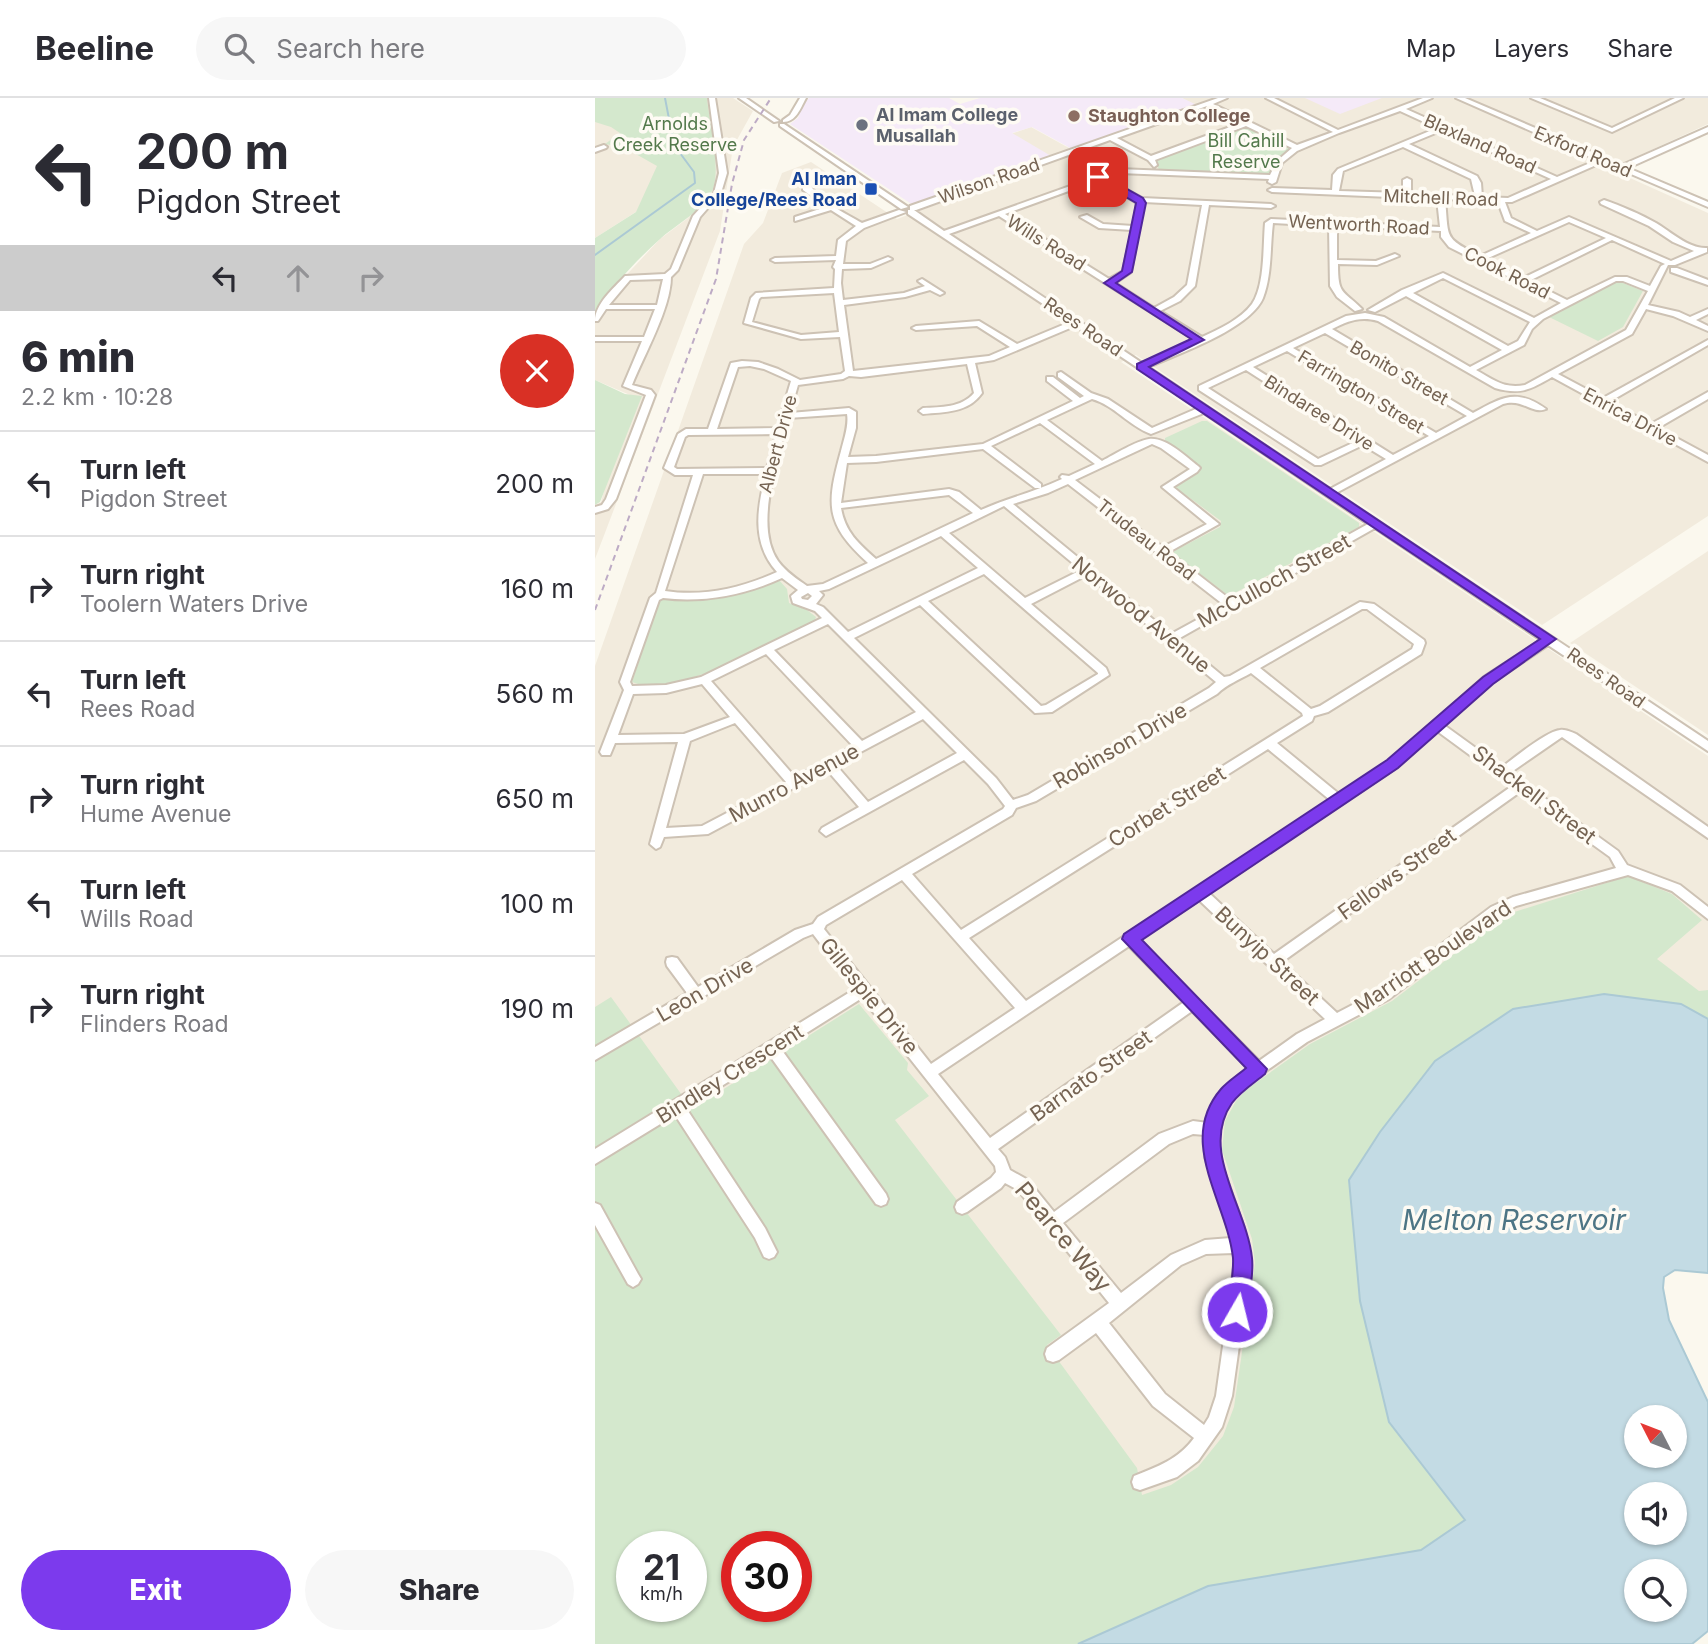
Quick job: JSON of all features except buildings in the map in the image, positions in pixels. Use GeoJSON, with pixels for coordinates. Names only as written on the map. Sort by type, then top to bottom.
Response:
{"type":"FeatureCollection","features":[{"type":"Feature","properties":{"kind":"street"},"geometry":{"type":"LineString","coordinates":[[595,319],[628,278],[667,276],[674,270],[697,216],[717,192],[723,173],[712,98]]}},
{"type":"Feature","properties":{"kind":"street","name":"Rees Road"},"geometry":{"type":"LineString","coordinates":[[742,98],[1708,747]]}},
{"type":"Feature","properties":{"kind":"street"},"geometry":{"type":"LineString","coordinates":[[781,122],[793,116],[803,98]]}},
{"type":"Feature","properties":{"kind":"street"},"geometry":{"type":"LineString","coordinates":[[1189,98],[1297,148]]}},
{"type":"Feature","properties":{"kind":"street","name":"Wilson Road"},"geometry":{"type":"LineString","coordinates":[[908,210],[1224,98]]}},
{"type":"Feature","properties":{"kind":"street"},"geometry":{"type":"LineString","coordinates":[[1269,98],[1337,131]]}},
{"type":"Feature","properties":{"kind":"street"},"geometry":{"type":"LineString","coordinates":[[1141,366],[1234,323],[1256,304],[1271,221],[1273,177],[1278,161],[1297,148],[1337,131],[1429,98]]}},
{"type":"Feature","properties":{"kind":"street","name":"Exford Road"},"geometry":{"type":"LineString","coordinates":[[1459,98],[1708,205]]}},
{"type":"Feature","properties":{"kind":"street"},"geometry":{"type":"LineString","coordinates":[[1534,98],[1612,130],[1680,98]]}},
{"type":"Feature","properties":{"kind":"street","name":"Blaxland Road"},"geometry":{"type":"LineString","coordinates":[[1401,109],[1558,180]]}},
{"type":"Feature","properties":{"kind":"street"},"geometry":{"type":"LineString","coordinates":[[1151,159],[1247,123]]}},
{"type":"Feature","properties":{"kind":"street"},"geometry":{"type":"LineString","coordinates":[[1335,194],[1337,174],[1340,170],[1444,128]]}},
{"type":"Feature","properties":{"kind":"street"},"geometry":{"type":"LineString","coordinates":[[1622,168],[1708,129]]}},
{"type":"Feature","properties":{"kind":"street"},"geometry":{"type":"LineString","coordinates":[[1111,138],[1151,159],[1153,172]]}},
{"type":"Feature","properties":{"kind":"street"},"geometry":{"type":"LineString","coordinates":[[1403,144],[1473,178],[1478,183],[1479,200]]}},
{"type":"Feature","properties":{"kind":"street"},"geometry":{"type":"LineString","coordinates":[[595,150],[604,147]]}},
{"type":"Feature","properties":{"kind":"street","name":"Mitchell Road"},"geometry":{"type":"LineString","coordinates":[[1272,190],[1501,201],[1517,198],[1602,160]]}},
{"type":"Feature","properties":{"kind":"street"},"geometry":{"type":"LineString","coordinates":[[946,233],[1118,171],[1273,177]]}},
{"type":"Feature","properties":{"kind":"street"},"geometry":{"type":"LineString","coordinates":[[1098,177],[1140,200],[1271,206]]}},
{"type":"Feature","properties":{"kind":"street"},"geometry":{"type":"LineString","coordinates":[[1407,180],[1407,197]]}},
{"type":"Feature","properties":{"kind":"street"},"geometry":{"type":"LineString","coordinates":[[806,183],[806,188],[830,208],[861,226]]}},
{"type":"Feature","properties":{"kind":"street","name":"Cook Road"},"geometry":{"type":"LineString","coordinates":[[1441,199],[1445,237],[1452,245],[1567,303]]}},
{"type":"Feature","properties":{"kind":"street"},"geometry":{"type":"LineString","coordinates":[[1109,283],[1127,272],[1140,200]]}},
{"type":"Feature","properties":{"kind":"street"},"geometry":{"type":"LineString","coordinates":[[1501,201],[1506,217],[1536,233]]}},
{"type":"Feature","properties":{"kind":"street"},"geometry":{"type":"LineString","coordinates":[[1604,202],[1652,224],[1676,240],[1704,249]]}},
{"type":"Feature","properties":{"kind":"street"},"geometry":{"type":"LineString","coordinates":[[1154,311],[1177,299],[1191,286],[1206,203]]}},
{"type":"Feature","properties":{"kind":"street"},"geometry":{"type":"LineString","coordinates":[[798,219],[830,208]]}},
{"type":"Feature","properties":{"kind":"street"},"geometry":{"type":"LineString","coordinates":[[849,373],[838,290],[838,263],[842,240],[861,226],[908,210]]}},
{"type":"Feature","properties":{"kind":"street","name":"Wills Road"},"geometry":{"type":"LineString","coordinates":[[1000,214],[1199,340]]}},
{"type":"Feature","properties":{"kind":"street"},"geometry":{"type":"LineString","coordinates":[[1084,217],[1102,226],[1137,228]]}},
{"type":"Feature","properties":{"kind":"street"},"geometry":{"type":"LineString","coordinates":[[1480,259],[1569,219],[1708,283]]}},
{"type":"Feature","properties":{"kind":"street","name":"Wentworth Road"},"geometry":{"type":"LineString","coordinates":[[1271,221],[1444,229]]}},
{"type":"Feature","properties":{"kind":"street"},"geometry":{"type":"LineString","coordinates":[[1333,224],[1334,286],[1346,300],[1542,409]]}},
{"type":"Feature","properties":{"kind":"street"},"geometry":{"type":"LineString","coordinates":[[1523,281],[1611,238]]}},
{"type":"Feature","properties":{"kind":"street"},"geometry":{"type":"LineString","coordinates":[[1328,491],[1629,332],[1653,290],[1672,266],[1704,249]]}},
{"type":"Feature","properties":{"kind":"street"},"geometry":{"type":"LineString","coordinates":[[1335,261],[1377,263],[1395,256]]}},
{"type":"Feature","properties":{"kind":"street"},"geometry":{"type":"LineString","coordinates":[[775,260],[871,265],[888,259]]}},
{"type":"Feature","properties":{"kind":"street"},"geometry":{"type":"LineString","coordinates":[[1364,442],[1318,463],[1202,387],[1446,273],[1534,321]]}},
{"type":"Feature","properties":{"kind":"street"},"geometry":{"type":"LineString","coordinates":[[595,510],[605,508],[611,499],[651,395],[627,386],[669,281],[667,276]]}},
{"type":"Feature","properties":{"kind":"street"},"geometry":{"type":"LineString","coordinates":[[1470,370],[1523,341],[1534,321],[1617,278],[1653,290]]}},
{"type":"Feature","properties":{"kind":"street"},"geometry":{"type":"LineString","coordinates":[[922,281],[940,293]]}},
{"type":"Feature","properties":{"kind":"street"},"geometry":{"type":"LineString","coordinates":[[839,303],[905,295],[931,287]]}},
{"type":"Feature","properties":{"kind":"street"},"geometry":{"type":"LineString","coordinates":[[838,290],[759,295],[755,298],[748,323],[801,337],[844,334]]}},
{"type":"Feature","properties":{"kind":"street"},"geometry":{"type":"LineString","coordinates":[[1405,292],[1509,350]]}},
{"type":"Feature","properties":{"kind":"street"},"geometry":{"type":"LineString","coordinates":[[1644,306],[1691,320],[1708,329]]}},
{"type":"Feature","properties":{"kind":"street"},"geometry":{"type":"LineString","coordinates":[[602,307],[659,307]]}},
{"type":"Feature","properties":{"kind":"street"},"geometry":{"type":"LineString","coordinates":[[1691,320],[1708,311]]}},
{"type":"Feature","properties":{"kind":"street","name":"Albert Drive"},"geometry":{"type":"LineString","coordinates":[[1011,805],[1009,799],[848,637],[823,621],[811,594],[783,573],[766,549],[761,533],[761,509],[793,386],[797,382],[849,373],[971,363],[1000,356],[1077,322]]}},
{"type":"Feature","properties":{"kind":"street"},"geometry":{"type":"LineString","coordinates":[[916,328],[979,323],[1017,348]]}},
{"type":"Feature","properties":{"kind":"street","name":"Bonito Street"},"geometry":{"type":"LineString","coordinates":[[1325,329],[1473,416]]}},
{"type":"Feature","properties":{"kind":"street"},"geometry":{"type":"LineString","coordinates":[[595,339],[647,339]]}},
{"type":"Feature","properties":{"kind":"street"},"geometry":{"type":"LineString","coordinates":[[1602,402],[1708,342]]}},
{"type":"Feature","properties":{"kind":"street","name":"Farrington Street"},"geometry":{"type":"LineString","coordinates":[[1286,347],[1435,436]]}},
{"type":"Feature","properties":{"kind":"street"},"geometry":{"type":"LineString","coordinates":[[712,431],[733,367],[737,363],[779,372],[797,382]]}},
{"type":"Feature","properties":{"kind":"street"},"geometry":{"type":"LineString","coordinates":[[923,411],[961,406],[976,397],[978,393],[971,363]]}},
{"type":"Feature","properties":{"kind":"street","name":"Bindaree Drive"},"geometry":{"type":"LineString","coordinates":[[1245,366],[1364,442],[1394,457]]}},
{"type":"Feature","properties":{"kind":"street"},"geometry":{"type":"LineString","coordinates":[[1079,401],[1047,381],[1063,374],[1089,396]]}},
{"type":"Feature","properties":{"kind":"street","name":"Enrica Drive"},"geometry":{"type":"LineString","coordinates":[[1552,374],[1705,454]]}},
{"type":"Feature","properties":{"kind":"street"},"geometry":{"type":"LineString","coordinates":[[1651,428],[1708,395]]}},
{"type":"Feature","properties":{"kind":"street"},"geometry":{"type":"LineString","coordinates":[[844,460],[985,446],[1089,396],[1101,397],[1195,469],[1168,485],[1168,488],[1214,524],[1162,552]]}},
{"type":"Feature","properties":{"kind":"street"},"geometry":{"type":"LineString","coordinates":[[811,594],[980,514],[1203,415],[1206,410]]}},
{"type":"Feature","properties":{"kind":"street"},"geometry":{"type":"LineString","coordinates":[[785,416],[852,412],[836,506],[837,517],[845,533],[876,564]]}},
{"type":"Feature","properties":{"kind":"street"},"geometry":{"type":"LineString","coordinates":[[1040,419],[1098,462]]}},
{"type":"Feature","properties":{"kind":"street"},"geometry":{"type":"LineString","coordinates":[[771,471],[675,472],[669,468],[683,433],[781,430]]}},
{"type":"Feature","properties":{"kind":"street"},"geometry":{"type":"LineString","coordinates":[[985,446],[1038,486]]}},
{"type":"Feature","properties":{"kind":"street"},"geometry":{"type":"LineString","coordinates":[[661,594],[660,590],[699,472]]}},
{"type":"Feature","properties":{"kind":"street"},"geometry":{"type":"LineString","coordinates":[[1009,501],[1038,486],[1065,477]]}},
{"type":"Feature","properties":{"kind":"street","name":"Trudeau Road"},"geometry":{"type":"LineString","coordinates":[[1065,477],[1231,605]]}},
{"type":"Feature","properties":{"kind":"street"},"geometry":{"type":"LineString","coordinates":[[836,506],[949,492],[980,514]]}},
{"type":"Feature","properties":{"kind":"street","name":"Norwood Avenue"},"geometry":{"type":"LineString","coordinates":[[1009,501],[1086,571],[1224,681],[1252,668],[1363,604],[1420,643],[1417,651],[1324,709],[1309,714]]}},
{"type":"Feature","properties":{"kind":"street","name":"McCulloch Street"},"geometry":{"type":"LineString","coordinates":[[1170,639],[1377,523]]}},
{"type":"Feature","properties":{"kind":"street"},"geometry":{"type":"LineString","coordinates":[[921,601],[1042,710],[1101,679],[1104,674],[942,532]]}},
{"type":"Feature","properties":{"kind":"street"},"geometry":{"type":"LineString","coordinates":[[848,637],[985,569]]}},
{"type":"Feature","properties":{"kind":"street"},"geometry":{"type":"LineString","coordinates":[[1024,603],[1086,571]]}},
{"type":"Feature","properties":{"kind":"street"},"geometry":{"type":"LineString","coordinates":[[607,752],[629,690],[625,682],[655,597],[661,594],[733,591],[783,573]]}},
{"type":"Feature","properties":{"kind":"street"},"geometry":{"type":"LineString","coordinates":[[629,690],[666,689],[704,680],[823,621]]}},
{"type":"Feature","properties":{"kind":"street"},"geometry":{"type":"LineString","coordinates":[[929,1073],[1392,764],[1488,680],[1550,639]]}},
{"type":"Feature","properties":{"kind":"street"},"geometry":{"type":"LineString","coordinates":[[767,649],[860,747]]}},
{"type":"Feature","properties":{"kind":"street"},"geometry":{"type":"LineString","coordinates":[[1252,668],[1309,714]]}},
{"type":"Feature","properties":{"kind":"street"},"geometry":{"type":"LineString","coordinates":[[704,680],[794,783]]}},
{"type":"Feature","properties":{"kind":"street","name":"Robinson Drive"},"geometry":{"type":"LineString","coordinates":[[1011,805],[1032,798],[1213,691],[1224,681]]}},
{"type":"Feature","properties":{"kind":"street","name":"Munro Avenue"},"geometry":{"type":"LineString","coordinates":[[657,838],[704,831],[924,713]]}},
{"type":"Feature","properties":{"kind":"street","name":"Corbet Street"},"geometry":{"type":"LineString","coordinates":[[960,937],[1304,722],[1309,714]]}},
{"type":"Feature","properties":{"kind":"street"},"geometry":{"type":"LineString","coordinates":[[611,739],[685,738],[738,718]]}},
{"type":"Feature","properties":{"kind":"street","name":"Shackell Street"},"geometry":{"type":"LineString","coordinates":[[1438,726],[1613,854],[1625,870]]}},
{"type":"Feature","properties":{"kind":"street"},"geometry":{"type":"LineString","coordinates":[[1503,772],[1556,735],[1565,734],[1708,833]]}},
{"type":"Feature","properties":{"kind":"street"},"geometry":{"type":"LineString","coordinates":[[657,838],[685,738]]}},
{"type":"Feature","properties":{"kind":"street"},"geometry":{"type":"LineString","coordinates":[[1269,743],[1338,800]]}},
{"type":"Feature","properties":{"kind":"street"},"geometry":{"type":"LineString","coordinates":[[827,831],[965,754]]}},
{"type":"Feature","properties":{"kind":"street"},"geometry":{"type":"LineString","coordinates":[[828,765],[867,809]]}},
{"type":"Feature","properties":{"kind":"street","name":"Fellows Street"},"geometry":{"type":"LineString","coordinates":[[1273,962],[1521,785]]}},
{"type":"Feature","properties":{"kind":"street","name":"Gillespie Drive"},"geometry":{"type":"LineString","coordinates":[[1003,1174],[1000,1162],[820,936],[817,928],[822,921],[1008,812],[1011,805]]}},
{"type":"Feature","properties":{"kind":"street"},"geometry":{"type":"LineString","coordinates":[[1625,870],[1676,888],[1708,914]]}},
{"type":"Feature","properties":{"kind":"street","name":"Marriott Boulevard"},"geometry":{"type":"LineString","coordinates":[[1140,1482],[1181,1465],[1206,1437],[1216,1421],[1224,1396],[1243,1272],[1240,1245],[1212,1157],[1212,1130],[1216,1114],[1227,1095],[1302,1038],[1384,995],[1500,908],[1625,870]]}},
{"type":"Feature","properties":{"kind":"street"},"geometry":{"type":"LineString","coordinates":[[903,873],[1025,1010]]}},
{"type":"Feature","properties":{"kind":"street","name":"Bunyip Street"},"geometry":{"type":"LineString","coordinates":[[1199,892],[1335,1020]]}},
{"type":"Feature","properties":{"kind":"street","name":"Leon Drive"},"geometry":{"type":"LineString","coordinates":[[595,1054],[799,934],[817,928]]}},
{"type":"Feature","properties":{"kind":"street"},"geometry":{"type":"LineString","coordinates":[[1130,939],[1258,1069]]}},
{"type":"Feature","properties":{"kind":"street"},"geometry":{"type":"LineString","coordinates":[[672,962],[696,995]]}},
{"type":"Feature","properties":{"kind":"street","name":"Bindley Crescent"},"geometry":{"type":"LineString","coordinates":[[595,1157],[864,990]]}},
{"type":"Feature","properties":{"kind":"street","name":"Barnato Street"},"geometry":{"type":"LineString","coordinates":[[988,1148],[1193,1003]]}},
{"type":"Feature","properties":{"kind":"street"},"geometry":{"type":"LineString","coordinates":[[772,1048],[881,1199]]}},
{"type":"Feature","properties":{"kind":"street"},"geometry":{"type":"LineString","coordinates":[[677,1106],[760,1233],[769,1252]]}},
{"type":"Feature","properties":{"kind":"street"},"geometry":{"type":"LineString","coordinates":[[1053,1222],[1164,1139],[1193,1127],[1212,1130]]}},
{"type":"Feature","properties":{"kind":"street"},"geometry":{"type":"LineString","coordinates":[[962,1207],[996,1183],[1003,1174]]}},
{"type":"Feature","properties":{"kind":"street","name":"Pearce Way"},"geometry":{"type":"LineString","coordinates":[[1003,1174],[1023,1185],[1120,1304]]}},
{"type":"Feature","properties":{"kind":"street"},"geometry":{"type":"LineString","coordinates":[[595,1211],[633,1279]]}},
{"type":"Feature","properties":{"kind":"street"},"geometry":{"type":"LineString","coordinates":[[1053,1354],[1184,1255],[1205,1247],[1240,1245]]}},
{"type":"Feature","properties":{"kind":"street"},"geometry":{"type":"LineString","coordinates":[[1098,1322],[1159,1400],[1206,1437]]}},
{"type":"Feature","properties":{"kind":"shaded area"},"geometry":{"type":"Polygon","coordinates":[[[595,98],[733,98],[753,111],[733,147],[720,231],[595,559],[595,505],[601,502],[630,395],[595,380],[595,313],[603,300],[660,239],[688,218],[713,190],[714,162],[595,238],[595,98]]]}},
{"type":"Feature","properties":{"kind":"shaded area"},"geometry":{"type":"Polygon","coordinates":[[[809,98],[949,98],[960,104],[980,98],[1182,98],[1197,105],[1072,149],[1032,127],[1012,133],[1051,156],[913,205],[790,124],[798,118],[802,106],[809,98]]]}},
{"type":"Feature","properties":{"kind":"shaded area"},"geometry":{"type":"Polygon","coordinates":[[[1182,98],[1708,98],[1708,124],[1610,169],[1708,213],[1708,516],[1542,625],[1136,355],[1121,362],[1708,756],[1708,1019],[1681,1004],[1208,1586],[1078,1644],[595,1644],[595,666],[744,244],[763,223],[782,173],[811,162],[897,219],[1057,160],[1011,134],[1031,127],[1078,153],[1203,109],[1182,98]]]}},
{"type":"Feature","properties":{"kind":"shaded area"},"geometry":{"type":"Polygon","coordinates":[[[1305,98],[1382,98],[1340,114],[1305,98]]]}},
{"type":"Feature","properties":{"kind":"shaded area"},"geometry":{"type":"Polygon","coordinates":[[[1708,551],[1708,735],[1570,643],[1708,551]]]}},
{"type":"Feature","properties":{"kind":"green space","name":"Arnolds Creek Reserve"},"geometry":{"type":"Polygon","coordinates":[[[595,98],[707,98],[716,169],[709,197],[642,257],[616,284],[595,313],[595,238],[636,212],[657,166],[627,149],[611,148],[611,145],[605,144],[620,133],[595,122],[595,98]]]}},
{"type":"Feature","properties":{"kind":"green space","name":"Bill Cahill Reserve"},"geometry":{"type":"Polygon","coordinates":[[[1247,125],[1292,148],[1275,161],[1270,176],[1159,170],[1155,159],[1247,125]]]}},
{"type":"Feature","properties":{"kind":"green space"},"geometry":{"type":"Polygon","coordinates":[[[1618,281],[1643,291],[1623,327],[1598,341],[1549,317],[1618,281]]]}},
{"type":"Feature","properties":{"kind":"green space"},"geometry":{"type":"Polygon","coordinates":[[[595,380],[625,394],[642,396],[600,502],[595,505],[595,380]]]}},
{"type":"Feature","properties":{"kind":"green space"},"geometry":{"type":"Polygon","coordinates":[[[1207,421],[1359,523],[1359,527],[1229,596],[1174,554],[1174,551],[1220,527],[1221,521],[1175,487],[1199,473],[1200,467],[1165,442],[1165,438],[1207,421]]]}},
{"type":"Feature","properties":{"kind":"green space"},"geometry":{"type":"Polygon","coordinates":[[[779,580],[787,589],[789,603],[807,610],[816,617],[815,620],[724,666],[698,676],[650,686],[632,682],[659,600],[707,597],[779,580]]]}},
{"type":"Feature","properties":{"kind":"green space"},"geometry":{"type":"Polygon","coordinates":[[[1628,876],[1672,894],[1702,920],[1657,959],[1699,991],[1708,990],[1708,1019],[1681,1004],[1389,1422],[1465,1520],[1421,1550],[1208,1586],[1078,1644],[595,1644],[595,1007],[611,997],[692,1109],[859,1004],[908,1063],[907,1070],[929,1096],[895,1120],[1061,1335],[1047,1345],[1137,1468],[1142,1495],[1171,1485],[1198,1467],[1223,1436],[1234,1407],[1255,1263],[1252,1239],[1222,1150],[1225,1121],[1236,1101],[1247,1089],[1310,1044],[1392,1001],[1505,915],[1628,876]]]}},
{"type":"Feature","properties":{"kind":"water","name":"Melton Reservoir"},"geometry":{"type":"Polygon","coordinates":[[[1604,994],[1681,1004],[1708,1019],[1708,1273],[1675,1270],[1664,1277],[1663,1288],[1669,1320],[1708,1402],[1708,1631],[1692,1644],[1078,1644],[1208,1586],[1421,1550],[1465,1520],[1389,1422],[1360,1301],[1349,1180],[1380,1132],[1435,1061],[1513,1009],[1604,994]]]}},
{"type":"Feature","properties":{"kind":"waterway"},"geometry":{"type":"LineString","coordinates":[[595,255],[695,183],[694,172],[674,145],[665,98]]}},
{"type":"Feature","properties":{"kind":"railway"},"geometry":{"type":"LineString","coordinates":[[595,610],[716,279],[732,184],[744,140],[771,98]]}},
{"type":"Feature","properties":{"kind":"place","name":"Staughton College"},"geometry":{"type":"Point","coordinates":[1074,116]}},
{"type":"Feature","properties":{"kind":"place","name":"Al Imam College Musallah"},"geometry":{"type":"Point","coordinates":[862,125]}},
{"type":"Feature","properties":{"kind":"place","name":"Al Iman College/Rees Road"},"geometry":{"type":"Point","coordinates":[871,189]}},
{"type":"Feature","properties":{"kind":"route"},"geometry":{"type":"LineString","coordinates":[[1098,177],[1141,203],[1127,272],[1109,283],[1199,340],[1141,366],[1550,639],[1488,680],[1392,764],[1130,939],[1258,1069],[1240,1082],[1220,1105],[1211,1138],[1212,1157],[1237,1228],[1243,1260],[1237,1312]]}}]}
